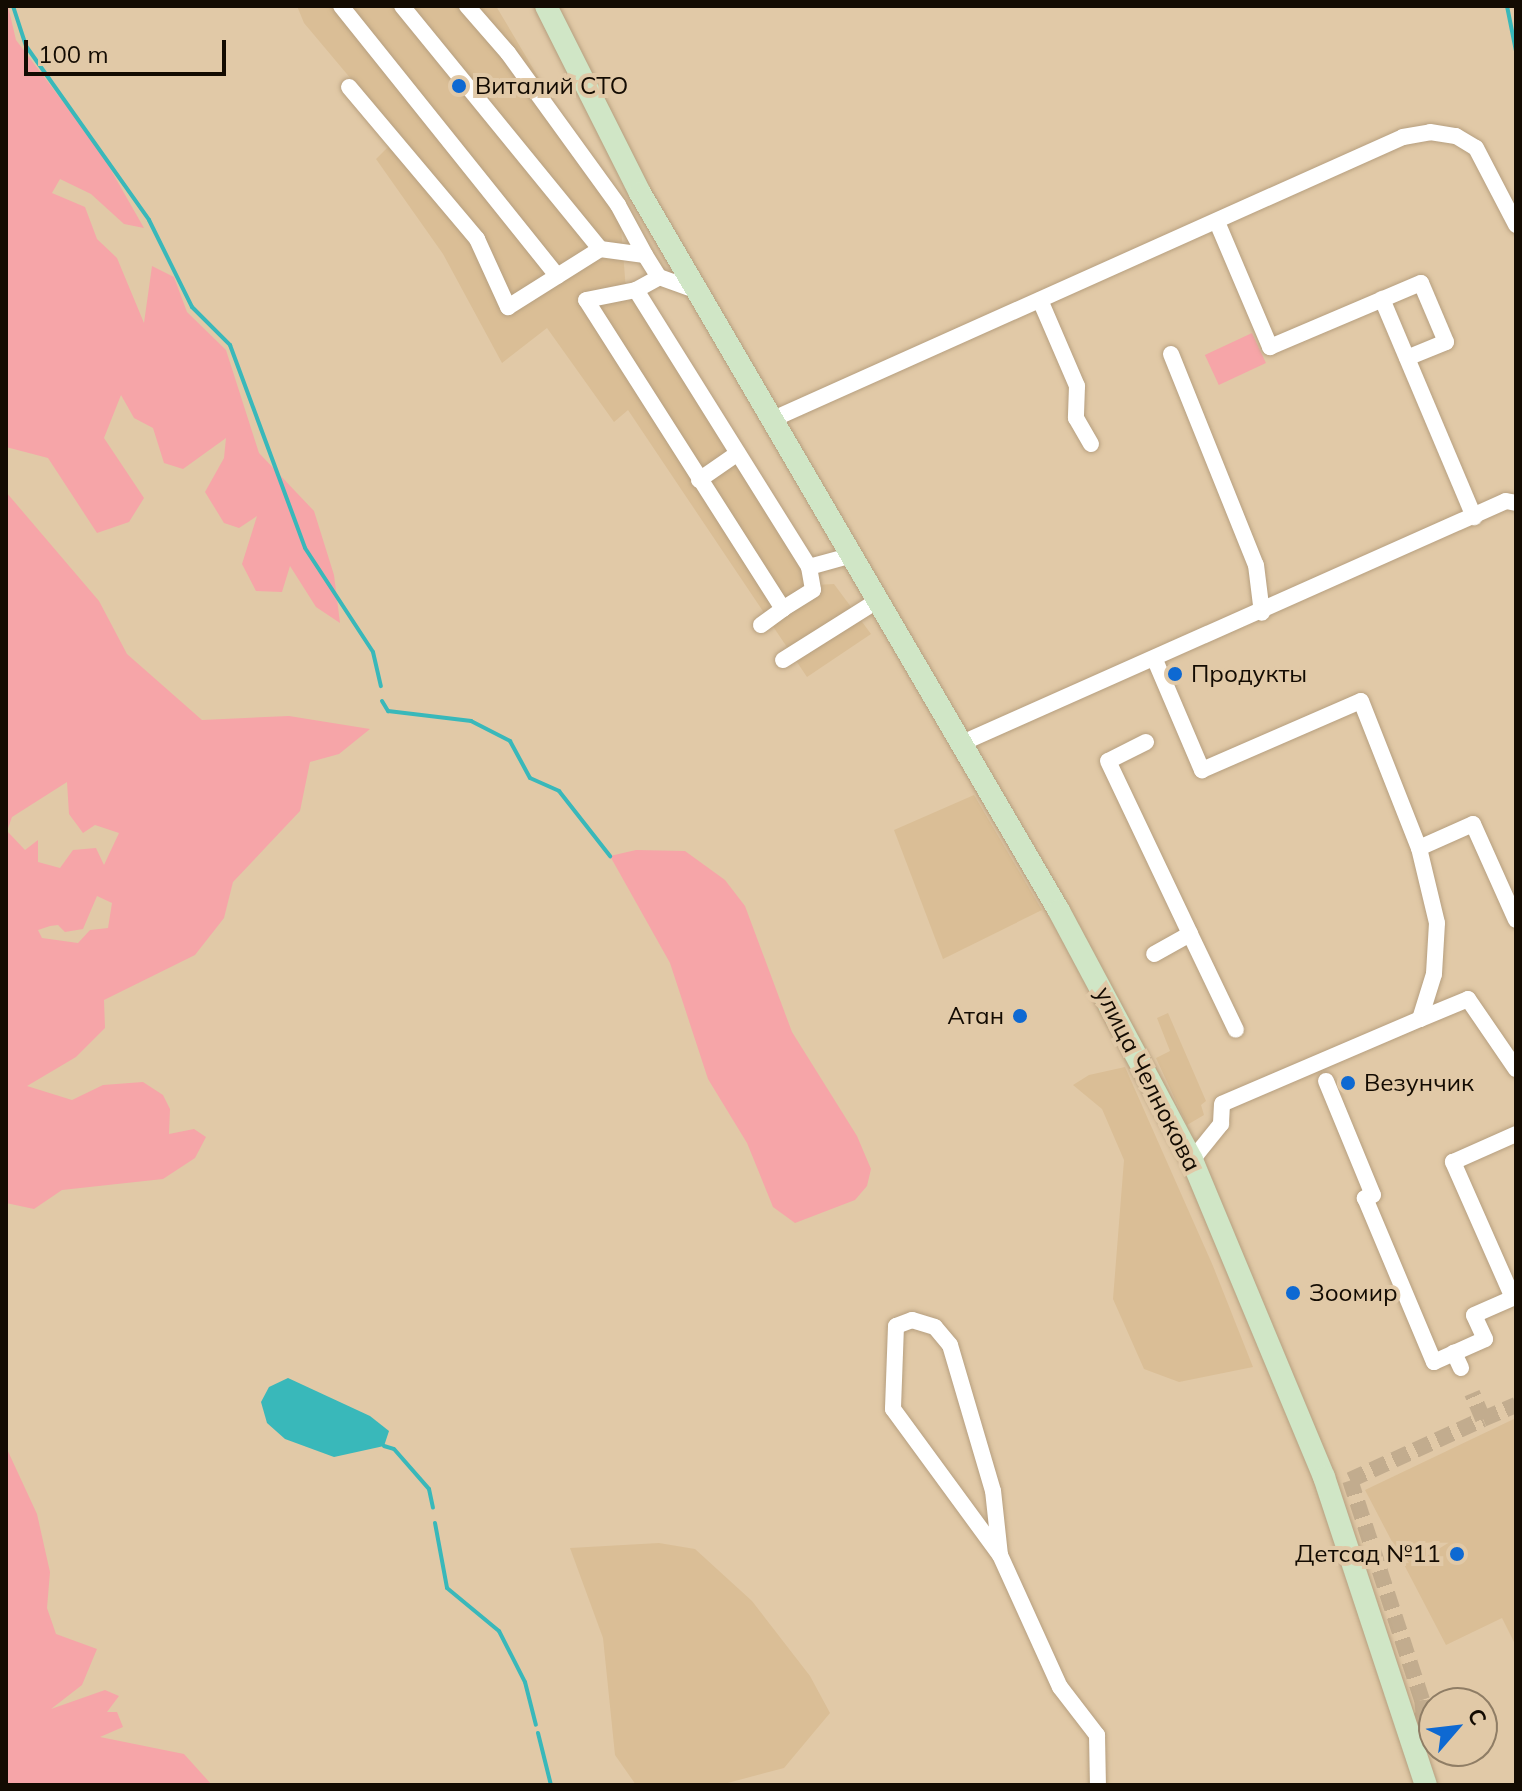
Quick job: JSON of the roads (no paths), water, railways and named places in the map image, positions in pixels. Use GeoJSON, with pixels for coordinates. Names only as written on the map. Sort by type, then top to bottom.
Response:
{"type":"FeatureCollection","features":[{"type":"Feature","properties":{"kind":"main road","name":"улица Челнокова"},"geometry":{"type":"LineString","coordinates":[[546,6],[640,193],[701,292],[875,602],[962,743],[1067,924],[1192,1160],[1324,1477],[1426,1785]]}},
{"type":"Feature","properties":{"kind":"street"},"geometry":{"type":"LineString","coordinates":[[341,6],[557,276]]}},
{"type":"Feature","properties":{"kind":"street"},"geometry":{"type":"LineString","coordinates":[[402,6],[600,249]]}},
{"type":"Feature","properties":{"kind":"street"},"geometry":{"type":"LineString","coordinates":[[467,6],[508,53],[618,205],[659,277],[701,292]]}},
{"type":"Feature","properties":{"kind":"street"},"geometry":{"type":"LineString","coordinates":[[349,87],[477,239],[508,307],[600,249],[645,255]]}},
{"type":"Feature","properties":{"kind":"street"},"geometry":{"type":"LineString","coordinates":[[771,420],[1403,137],[1430,132],[1456,136],[1476,148],[1516,225]]}},
{"type":"Feature","properties":{"kind":"street"},"geometry":{"type":"LineString","coordinates":[[1217,222],[1270,347],[1421,283],[1446,342],[1407,358]]}},
{"type":"Feature","properties":{"kind":"street"},"geometry":{"type":"LineString","coordinates":[[659,277],[636,290],[586,300],[783,609]]}},
{"type":"Feature","properties":{"kind":"street"},"geometry":{"type":"LineString","coordinates":[[636,290],[809,567],[813,590],[761,625]]}},
{"type":"Feature","properties":{"kind":"street"},"geometry":{"type":"LineString","coordinates":[[1382,299],[1474,517]]}},
{"type":"Feature","properties":{"kind":"street"},"geometry":{"type":"LineString","coordinates":[[1040,300],[1077,386],[1076,418],[1091,444]]}},
{"type":"Feature","properties":{"kind":"street"},"geometry":{"type":"LineString","coordinates":[[1171,354],[1256,565],[1262,613]]}},
{"type":"Feature","properties":{"kind":"street"},"geometry":{"type":"LineString","coordinates":[[699,480],[738,453]]}},
{"type":"Feature","properties":{"kind":"street"},"geometry":{"type":"LineString","coordinates":[[962,743],[1262,613],[1506,501],[1516,503]]}},
{"type":"Feature","properties":{"kind":"street"},"geometry":{"type":"LineString","coordinates":[[809,567],[849,556]]}},
{"type":"Feature","properties":{"kind":"street"},"geometry":{"type":"LineString","coordinates":[[783,660],[875,602]]}},
{"type":"Feature","properties":{"kind":"street"},"geometry":{"type":"LineString","coordinates":[[1155,660],[1202,770],[1361,701],[1419,848],[1437,923],[1434,974],[1420,1019]]}},
{"type":"Feature","properties":{"kind":"street"},"geometry":{"type":"LineString","coordinates":[[1146,742],[1108,761],[1236,1030]]}},
{"type":"Feature","properties":{"kind":"street"},"geometry":{"type":"LineString","coordinates":[[1419,848],[1473,824],[1516,920]]}},
{"type":"Feature","properties":{"kind":"street"},"geometry":{"type":"LineString","coordinates":[[1154,954],[1190,934]]}},
{"type":"Feature","properties":{"kind":"street"},"geometry":{"type":"LineString","coordinates":[[1192,1160],[1221,1124],[1222,1104],[1468,999],[1516,1069]]}},
{"type":"Feature","properties":{"kind":"street"},"geometry":{"type":"LineString","coordinates":[[1326,1081],[1373,1195],[1365,1198],[1434,1362],[1458,1361],[1485,1339],[1474,1315],[1513,1298],[1453,1162],[1516,1134]]}},
{"type":"Feature","properties":{"kind":"street"},"geometry":{"type":"LineString","coordinates":[[1000,1555],[993,1491],[950,1345],[935,1327],[912,1320],[896,1326],[893,1409],[1000,1555],[1060,1687],[1097,1735],[1098,1785]]}},
{"type":"Feature","properties":{"kind":"water"},"geometry":{"type":"Polygon","coordinates":[[[288,1378],[370,1416],[389,1431],[384,1446],[334,1457],[285,1439],[267,1423],[261,1402],[269,1387],[288,1378]]]}},
{"type":"Feature","properties":{"kind":"waterway"},"geometry":{"type":"LineString","coordinates":[[13,6],[26,46],[149,220],[192,307],[230,345],[305,548],[373,652],[381,686]]}},
{"type":"Feature","properties":{"kind":"waterway"},"geometry":{"type":"LineString","coordinates":[[1507,6],[1516,51]]}},
{"type":"Feature","properties":{"kind":"waterway"},"geometry":{"type":"LineString","coordinates":[[382,701],[388,711],[471,721],[510,741],[530,778],[559,791],[610,856]]}},
{"type":"Feature","properties":{"kind":"waterway"},"geometry":{"type":"LineString","coordinates":[[384,1446],[394,1449],[429,1489],[433,1508]]}},
{"type":"Feature","properties":{"kind":"waterway"},"geometry":{"type":"LineString","coordinates":[[435,1523],[447,1588],[499,1631],[525,1682],[536,1725]]}},
{"type":"Feature","properties":{"kind":"waterway"},"geometry":{"type":"LineString","coordinates":[[538,1733],[551,1785]]}},
{"type":"Feature","properties":{"kind":"tunnel"},"geometry":{"type":"LineString","coordinates":[[1409,1728],[1424,1716],[1422,1700],[1350,1480],[1483,1419],[1472,1393]]}},
{"type":"Feature","properties":{"kind":"tunnel"},"geometry":{"type":"LineString","coordinates":[[1483,1419],[1516,1405]]}},
{"type":"Feature","properties":{"kind":"place","name":"Виталий СТО"},"geometry":{"type":"Point","coordinates":[459,86]}},
{"type":"Feature","properties":{"kind":"place","name":"Продукты"},"geometry":{"type":"Point","coordinates":[1175,674]}},
{"type":"Feature","properties":{"kind":"place","name":"Атан"},"geometry":{"type":"Point","coordinates":[1020,1016]}},
{"type":"Feature","properties":{"kind":"place","name":"Везунчик"},"geometry":{"type":"Point","coordinates":[1348,1083]}},
{"type":"Feature","properties":{"kind":"place","name":"Зоомир"},"geometry":{"type":"Point","coordinates":[1293,1293]}},
{"type":"Feature","properties":{"kind":"place","name":"Детсад №11"},"geometry":{"type":"Point","coordinates":[1457,1554]}}]}
